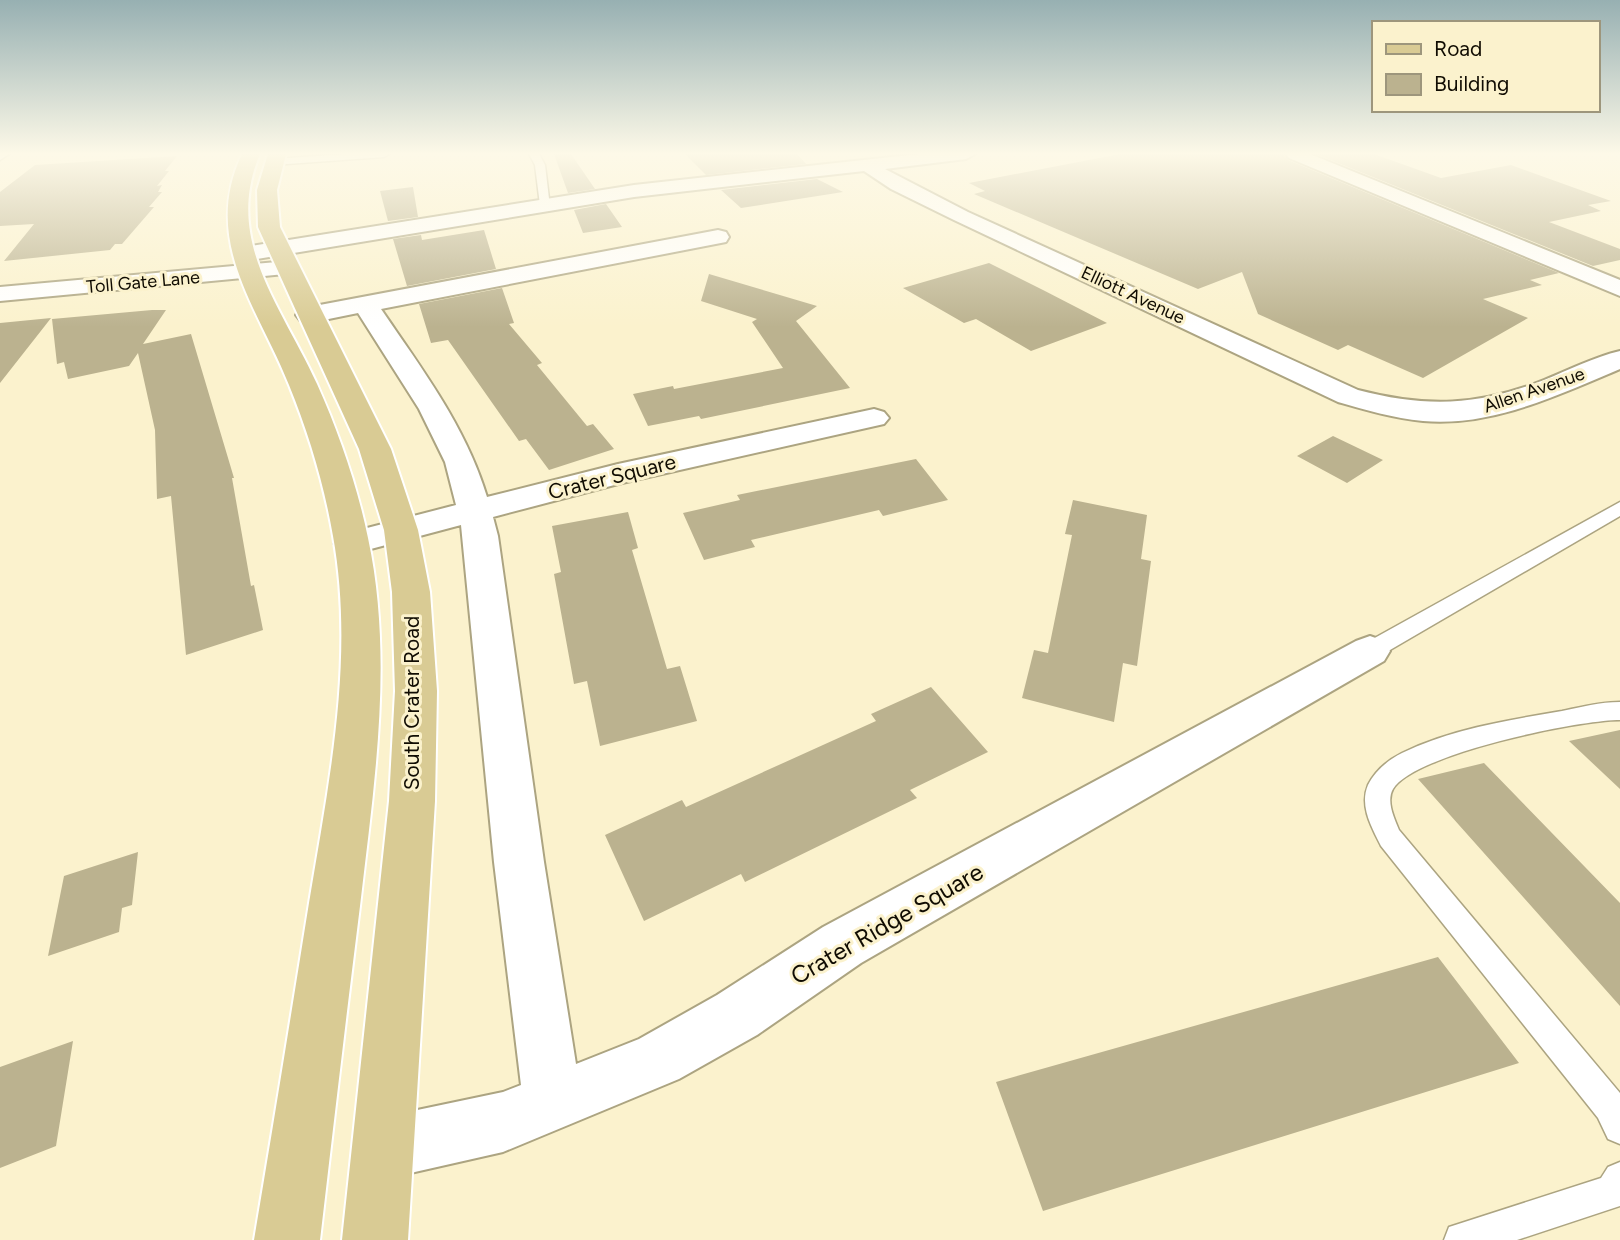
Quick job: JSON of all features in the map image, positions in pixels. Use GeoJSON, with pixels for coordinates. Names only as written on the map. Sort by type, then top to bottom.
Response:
{"type":"FeatureCollection","features":[{"type":"Feature","properties":{"kind":"main road"},"geometry":{"type":"LineString","coordinates":[[236,212],[236,223],[248,263],[305,389],[338,475],[352,543],[361,637],[359,712],[345,834],[287,1240]]}},
{"type":"Feature","properties":{"kind":"main road","name":"South Crater Road"},"geometry":{"type":"LineString","coordinates":[[267,212],[282,258],[375,449],[401,530],[411,592],[416,691],[412,801],[375,1240]]}},
{"type":"Feature","properties":{"kind":"street","name":"Toll Gate Lane"},"geometry":{"type":"LineString","coordinates":[[0,294],[282,258],[512,212]]}},
{"type":"Feature","properties":{"kind":"street","name":"Elliott Avenue"},"geometry":{"type":"LineString","coordinates":[[952,212],[1348,396],[1405,411]]}},
{"type":"Feature","properties":{"kind":"street"},"geometry":{"type":"LineString","coordinates":[[1434,212],[1620,289]]}},
{"type":"Feature","properties":{"kind":"street"},"geometry":{"type":"LineString","coordinates":[[309,315],[718,237]]}},
{"type":"Feature","properties":{"kind":"street"},"geometry":{"type":"LineString","coordinates":[[365,304],[434,409],[461,462],[481,536],[519,862],[553,1104]]}},
{"type":"Feature","properties":{"kind":"street","name":"Allen Avenue"},"geometry":{"type":"LineString","coordinates":[[1405,411],[1460,413],[1497,406],[1620,359]]}},
{"type":"Feature","properties":{"kind":"street","name":"Crater Square"},"geometry":{"type":"LineString","coordinates":[[352,543],[618,474],[874,418]]}},
{"type":"Feature","properties":{"kind":"street","name":"Crater Ridge Square"},"geometry":{"type":"LineString","coordinates":[[384,1148],[503,1122],[659,1059],[737,1015],[842,945],[1370,651]]}},
{"type":"Feature","properties":{"kind":"lane"},"geometry":{"type":"LineString","coordinates":[[1370,651],[1620,508]]}},
{"type":"Feature","properties":{"kind":"lane"},"geometry":{"type":"LineString","coordinates":[[1620,711],[1494,732],[1433,750],[1389,774],[1380,788],[1378,811],[1390,838],[1610,1107],[1620,1127]]}},
{"type":"Feature","properties":{"kind":"lane"},"geometry":{"type":"LineString","coordinates":[[1462,1240],[1612,1192],[1620,1179]]}},
{"type":"Feature","properties":{"kind":"building"},"geometry":{"type":"Polygon","coordinates":[[[0,212],[150,212],[122,244],[115,244],[110,250],[4,261],[34,224],[0,226],[0,212]]]}},
{"type":"Feature","properties":{"kind":"building"},"geometry":{"type":"Polygon","coordinates":[[[386,212],[417,212],[418,217],[388,221],[386,212]]]}},
{"type":"Feature","properties":{"kind":"building"},"geometry":{"type":"Polygon","coordinates":[[[575,212],[611,212],[622,227],[583,233],[575,212]]]}},
{"type":"Feature","properties":{"kind":"building"},"geometry":{"type":"Polygon","coordinates":[[[1016,212],[1412,212],[1559,273],[1530,280],[1542,285],[1483,299],[1528,318],[1423,378],[1348,345],[1338,350],[1258,314],[1242,272],[1198,289],[1016,212]]]}},
{"type":"Feature","properties":{"kind":"building"},"geometry":{"type":"Polygon","coordinates":[[[1459,212],[1597,212],[1549,222],[1620,249],[1620,260],[1593,266],[1459,212]]]}},
{"type":"Feature","properties":{"kind":"building"},"geometry":{"type":"Polygon","coordinates":[[[484,230],[496,269],[407,286],[393,239],[421,235],[422,240],[484,230]]]}},
{"type":"Feature","properties":{"kind":"building"},"geometry":{"type":"Polygon","coordinates":[[[989,263],[1107,323],[1031,351],[976,319],[964,323],[903,288],[989,263]]]}},
{"type":"Feature","properties":{"kind":"building"},"geometry":{"type":"Polygon","coordinates":[[[709,274],[817,306],[796,321],[850,388],[701,419],[699,416],[648,426],[633,394],[783,368],[752,322],[757,319],[701,301],[709,274]]]}},
{"type":"Feature","properties":{"kind":"building"},"geometry":{"type":"Polygon","coordinates":[[[502,288],[514,323],[509,324],[542,363],[537,365],[587,426],[593,424],[614,449],[549,470],[526,439],[519,441],[448,340],[431,343],[419,304],[502,288]]]}},
{"type":"Feature","properties":{"kind":"building"},"geometry":{"type":"Polygon","coordinates":[[[166,310],[143,344],[191,334],[234,478],[251,586],[254,585],[263,630],[186,655],[171,496],[157,499],[155,430],[138,353],[129,366],[68,379],[64,362],[57,364],[52,319],[166,310]]]}},
{"type":"Feature","properties":{"kind":"building"},"geometry":{"type":"Polygon","coordinates":[[[51,318],[44,327],[0,383],[0,323],[51,318]]]}},
{"type":"Feature","properties":{"kind":"building"},"geometry":{"type":"Polygon","coordinates":[[[1333,436],[1383,460],[1347,483],[1297,456],[1333,436]]]}},
{"type":"Feature","properties":{"kind":"building"},"geometry":{"type":"Polygon","coordinates":[[[916,459],[948,500],[883,516],[879,510],[751,540],[755,547],[704,560],[683,513],[740,500],[737,495],[916,459]]]}},
{"type":"Feature","properties":{"kind":"building"},"geometry":{"type":"Polygon","coordinates":[[[1073,500],[1147,515],[1141,559],[1151,561],[1137,666],[1123,663],[1114,722],[1022,698],[1034,650],[1048,653],[1072,535],[1065,534],[1073,500]]]}},
{"type":"Feature","properties":{"kind":"building"},"geometry":{"type":"Polygon","coordinates":[[[628,512],[638,548],[632,550],[667,669],[680,666],[697,721],[600,746],[587,681],[574,684],[554,574],[561,572],[552,526],[628,512]]]}},
{"type":"Feature","properties":{"kind":"building"},"geometry":{"type":"Polygon","coordinates":[[[931,687],[988,752],[910,790],[917,798],[745,882],[741,874],[644,921],[605,835],[682,800],[686,807],[876,721],[871,714],[931,687]]]}},
{"type":"Feature","properties":{"kind":"building"},"geometry":{"type":"Polygon","coordinates":[[[1620,730],[1620,789],[1569,741],[1620,730]]]}},
{"type":"Feature","properties":{"kind":"building"},"geometry":{"type":"Polygon","coordinates":[[[1484,763],[1620,903],[1620,1006],[1418,779],[1484,763]]]}},
{"type":"Feature","properties":{"kind":"building"},"geometry":{"type":"Polygon","coordinates":[[[138,852],[132,905],[122,908],[119,932],[48,956],[64,876],[138,852]]]}},
{"type":"Feature","properties":{"kind":"building"},"geometry":{"type":"Polygon","coordinates":[[[1438,957],[1519,1063],[1043,1211],[996,1082],[1438,957]]]}},
{"type":"Feature","properties":{"kind":"building"},"geometry":{"type":"Polygon","coordinates":[[[73,1041],[56,1146],[0,1168],[0,1067],[73,1041]]]}}]}
